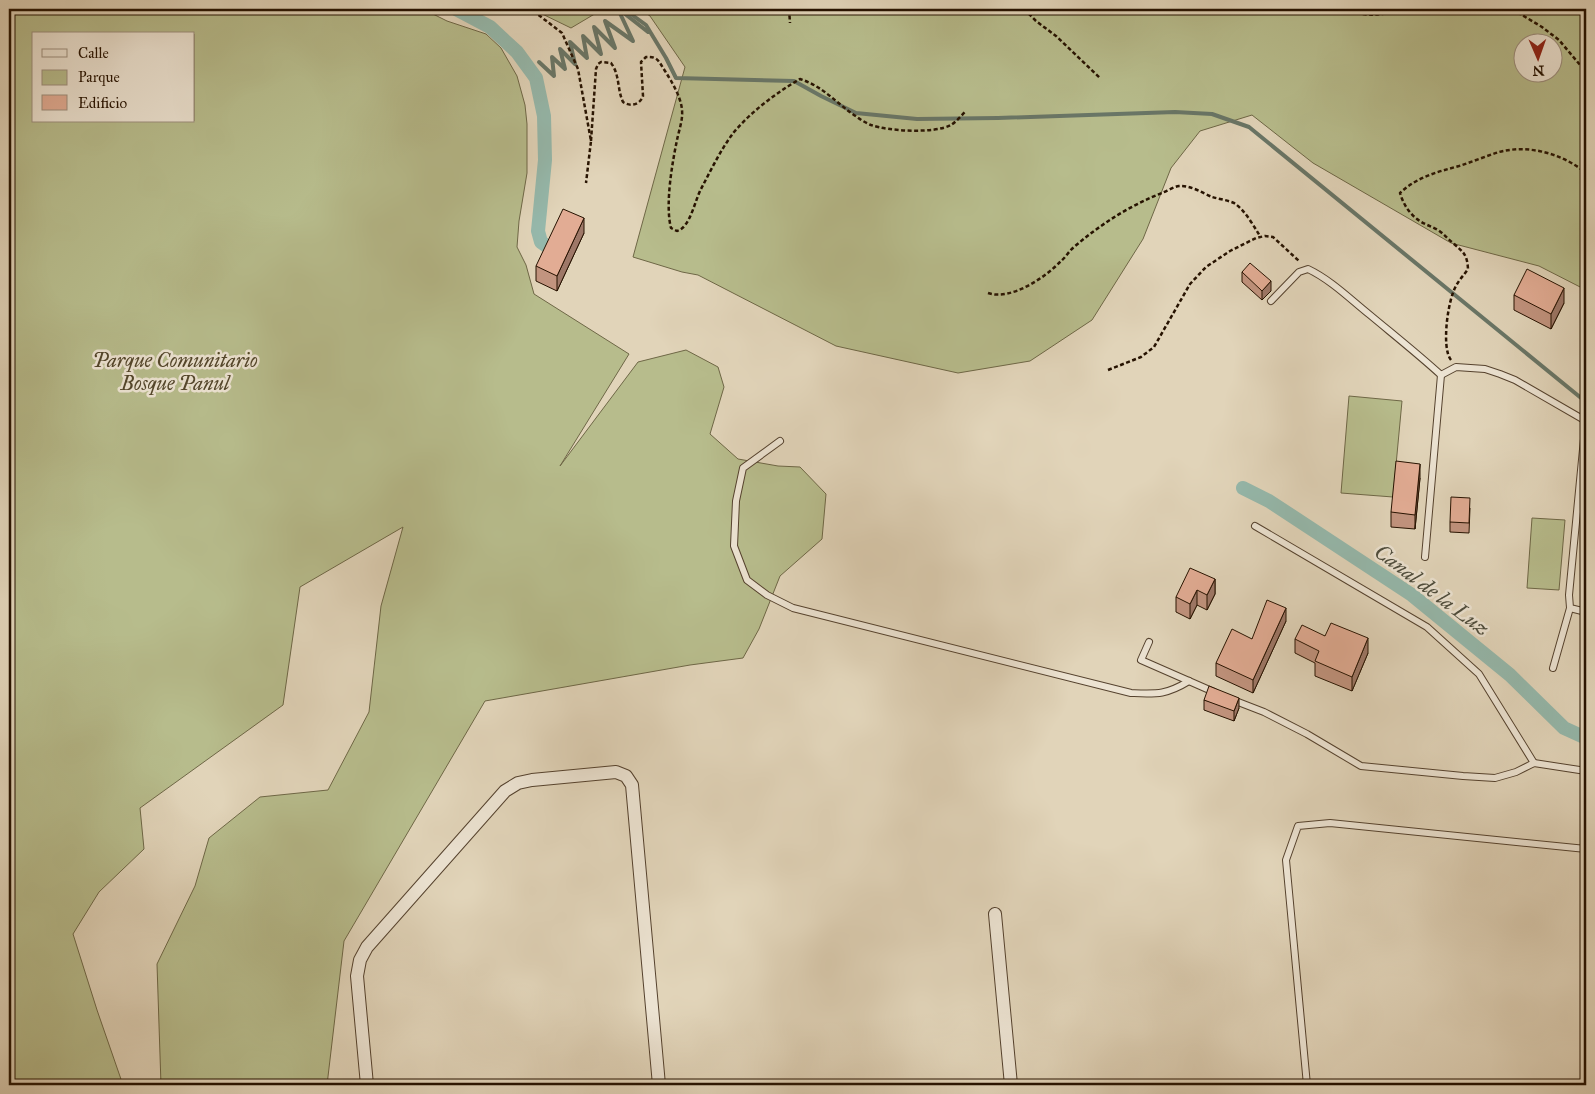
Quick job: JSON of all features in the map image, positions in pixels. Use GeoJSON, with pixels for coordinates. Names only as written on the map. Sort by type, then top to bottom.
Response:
{"type":"FeatureCollection","features":[{"type":"Feature","properties":{"kind":"street"},"geometry":{"type":"LineString","coordinates":[[366,1085],[358,976],[360,960],[367,948],[505,791],[518,783],[532,780],[616,772],[626,776],[632,785],[658,1085]]}},
{"type":"Feature","properties":{"kind":"street"},"geometry":{"type":"LineString","coordinates":[[995,914],[1011,1085]]}},
{"type":"Feature","properties":{"kind":"lane"},"geometry":{"type":"LineString","coordinates":[[1271,300],[1299,272],[1308,269],[1322,276],[1345,294],[1441,375]]}},
{"type":"Feature","properties":{"kind":"lane"},"geometry":{"type":"LineString","coordinates":[[1441,375],[1456,368],[1485,369],[1515,380],[1586,421]]}},
{"type":"Feature","properties":{"kind":"lane"},"geometry":{"type":"LineString","coordinates":[[1426,557],[1441,375]]}},
{"type":"Feature","properties":{"kind":"lane"},"geometry":{"type":"LineString","coordinates":[[1553,668],[1570,608],[1569,595],[1586,431]]}},
{"type":"Feature","properties":{"kind":"lane"},"geometry":{"type":"LineString","coordinates":[[780,442],[743,468],[736,501],[734,546],[747,580],[767,595],[794,608],[1131,693],[1154,694],[1173,691],[1189,681]]}},
{"type":"Feature","properties":{"kind":"lane"},"geometry":{"type":"LineString","coordinates":[[1255,526],[1427,627],[1479,674],[1534,763]]}},
{"type":"Feature","properties":{"kind":"lane"},"geometry":{"type":"LineString","coordinates":[[1570,608],[1586,612]]}},
{"type":"Feature","properties":{"kind":"lane"},"geometry":{"type":"LineString","coordinates":[[1149,642],[1141,660],[1218,694]]}},
{"type":"Feature","properties":{"kind":"lane"},"geometry":{"type":"LineString","coordinates":[[1228,698],[1264,712],[1307,734],[1361,766],[1495,778],[1516,772],[1534,763],[1586,771]]}},
{"type":"Feature","properties":{"kind":"lane"},"geometry":{"type":"LineString","coordinates":[[1307,1085],[1286,860],[1298,826],[1330,823],[1586,849]]}},
{"type":"Feature","properties":{"kind":"path"},"geometry":{"type":"LineString","coordinates":[[527,9],[536,13],[562,33],[578,69],[591,141]]}},
{"type":"Feature","properties":{"kind":"path"},"geometry":{"type":"LineString","coordinates":[[789,9],[790,23]]}},
{"type":"Feature","properties":{"kind":"path"},"geometry":{"type":"LineString","coordinates":[[1024,9],[1067,46],[1081,62],[1100,78]]}},
{"type":"Feature","properties":{"kind":"path"},"geometry":{"type":"LineString","coordinates":[[1337,9],[1358,14],[1374,15],[1384,15],[1405,9]]}},
{"type":"Feature","properties":{"kind":"path"},"geometry":{"type":"LineString","coordinates":[[1512,9],[1559,40],[1586,72]]}},
{"type":"Feature","properties":{"kind":"path"},"geometry":{"type":"LineString","coordinates":[[1517,12],[1522,9]]}},
{"type":"Feature","properties":{"kind":"path"},"geometry":{"type":"LineString","coordinates":[[586,183],[591,141],[594,83],[598,64],[601,62],[611,63],[615,68],[623,102],[626,104],[635,104],[643,96],[641,62],[646,57],[656,59],[670,79],[682,108],[682,119],[671,180],[669,213],[671,228],[677,231],[681,230],[687,223],[699,192],[733,133],[754,112],[800,79],[822,89],[870,125],[890,129],[911,131],[936,129],[951,125],[965,112]]}},
{"type":"Feature","properties":{"kind":"path"},"geometry":{"type":"LineString","coordinates":[[1456,368],[1448,357],[1447,326],[1456,285],[1468,269],[1468,261],[1464,252],[1447,237],[1418,221],[1410,213],[1403,202],[1400,192],[1409,184],[1422,177],[1500,152],[1518,150],[1538,151],[1561,157],[1586,173]]}},
{"type":"Feature","properties":{"kind":"path"},"geometry":{"type":"LineString","coordinates":[[988,293],[1004,295],[1018,290],[1046,275],[1073,248],[1116,215],[1140,201],[1180,186],[1232,202],[1240,208],[1260,236]]}},
{"type":"Feature","properties":{"kind":"path"},"geometry":{"type":"LineString","coordinates":[[1108,370],[1141,357],[1154,347],[1184,294],[1199,274],[1230,251],[1260,236],[1273,238],[1308,269]]}},
{"type":"Feature","properties":{"kind":"green space","name":"Parque Comunitario Bosque Panul"},"geometry":{"type":"Polygon","coordinates":[[[9,9],[423,9],[447,21],[486,34],[501,48],[517,76],[525,105],[527,124],[527,173],[517,247],[526,265],[534,294],[629,354],[560,466],[638,362],[686,350],[718,367],[724,387],[710,434],[738,459],[778,466],[800,467],[826,494],[822,539],[780,576],[759,629],[743,658],[690,665],[485,701],[344,941],[327,1085],[161,1085],[157,964],[195,886],[209,838],[260,797],[328,790],[369,712],[381,606],[403,527],[300,587],[283,705],[140,808],[144,849],[99,892],[73,934],[123,1085],[9,1085],[9,9]]]}},
{"type":"Feature","properties":{"kind":"green space"},"geometry":{"type":"Polygon","coordinates":[[[532,9],[603,9],[571,28],[532,9]]]}},
{"type":"Feature","properties":{"kind":"green space"},"geometry":{"type":"Polygon","coordinates":[[[640,9],[1586,9],[1586,290],[1539,266],[1451,243],[1313,163],[1252,115],[1200,131],[1171,168],[1143,239],[1092,320],[1030,361],[958,373],[836,346],[698,275],[633,257],[685,67],[650,16],[640,9]]]}},
{"type":"Feature","properties":{"kind":"green space"},"geometry":{"type":"Polygon","coordinates":[[[1349,396],[1402,401],[1393,497],[1341,493],[1349,396]]]}},
{"type":"Feature","properties":{"kind":"green space"},"geometry":{"type":"Polygon","coordinates":[[[1532,518],[1565,520],[1559,590],[1527,588],[1532,518]]]}},
{"type":"Feature","properties":{"kind":"building"},"geometry":{"type":"Polygon","coordinates":[[[563,209],[584,218],[557,276],[536,266],[563,209]]]}},
{"type":"Feature","properties":{"kind":"building"},"geometry":{"type":"Polygon","coordinates":[[[1250,263],[1271,281],[1262,291],[1242,272],[1250,263]]]}},
{"type":"Feature","properties":{"kind":"building"},"geometry":{"type":"Polygon","coordinates":[[[1527,269],[1564,288],[1551,314],[1514,295],[1527,269]]]}},
{"type":"Feature","properties":{"kind":"building"},"geometry":{"type":"Polygon","coordinates":[[[1396,461],[1420,464],[1415,515],[1391,512],[1396,461]]]}},
{"type":"Feature","properties":{"kind":"building"},"geometry":{"type":"Polygon","coordinates":[[[1451,497],[1470,498],[1469,523],[1450,522],[1451,497]]]}},
{"type":"Feature","properties":{"kind":"building"},"geometry":{"type":"Polygon","coordinates":[[[1190,568],[1215,579],[1207,595],[1197,590],[1190,604],[1176,597],[1190,568]]]}},
{"type":"Feature","properties":{"kind":"building"},"geometry":{"type":"Polygon","coordinates":[[[1267,600],[1286,608],[1253,680],[1216,663],[1232,629],[1252,639],[1267,600]]]}},
{"type":"Feature","properties":{"kind":"building"},"geometry":{"type":"Polygon","coordinates":[[[1331,623],[1368,638],[1352,677],[1315,661],[1319,651],[1295,639],[1302,625],[1325,636],[1331,623]]]}},
{"type":"Feature","properties":{"kind":"building"},"geometry":{"type":"Polygon","coordinates":[[[1209,686],[1239,698],[1234,711],[1204,700],[1209,686]]]}},
{"type":"Feature","properties":{"kind":"waterway"},"geometry":{"type":"LineString","coordinates":[[456,9],[490,27],[517,52],[536,78],[544,116],[545,160],[538,231],[541,242],[551,249]]}},
{"type":"Feature","properties":{"kind":"waterway"},"geometry":{"type":"LineString","coordinates":[[539,62],[554,76],[552,57],[565,69],[560,49],[575,64],[570,42],[587,58],[583,36],[601,54],[594,27],[615,48],[605,21],[633,41],[618,9]]}},
{"type":"Feature","properties":{"kind":"waterway"},"geometry":{"type":"LineString","coordinates":[[624,9],[646,25],[676,78],[794,81],[856,113],[917,119],[1175,112],[1212,114],[1249,127],[1586,402]]}},
{"type":"Feature","properties":{"kind":"waterway"},"geometry":{"type":"LineString","coordinates":[[620,10],[648,32]]}},
{"type":"Feature","properties":{"kind":"waterway","name":"Canal de la Luz"},"geometry":{"type":"LineString","coordinates":[[1243,488],[1269,501],[1412,595],[1510,675],[1564,728],[1586,738]]}}]}
